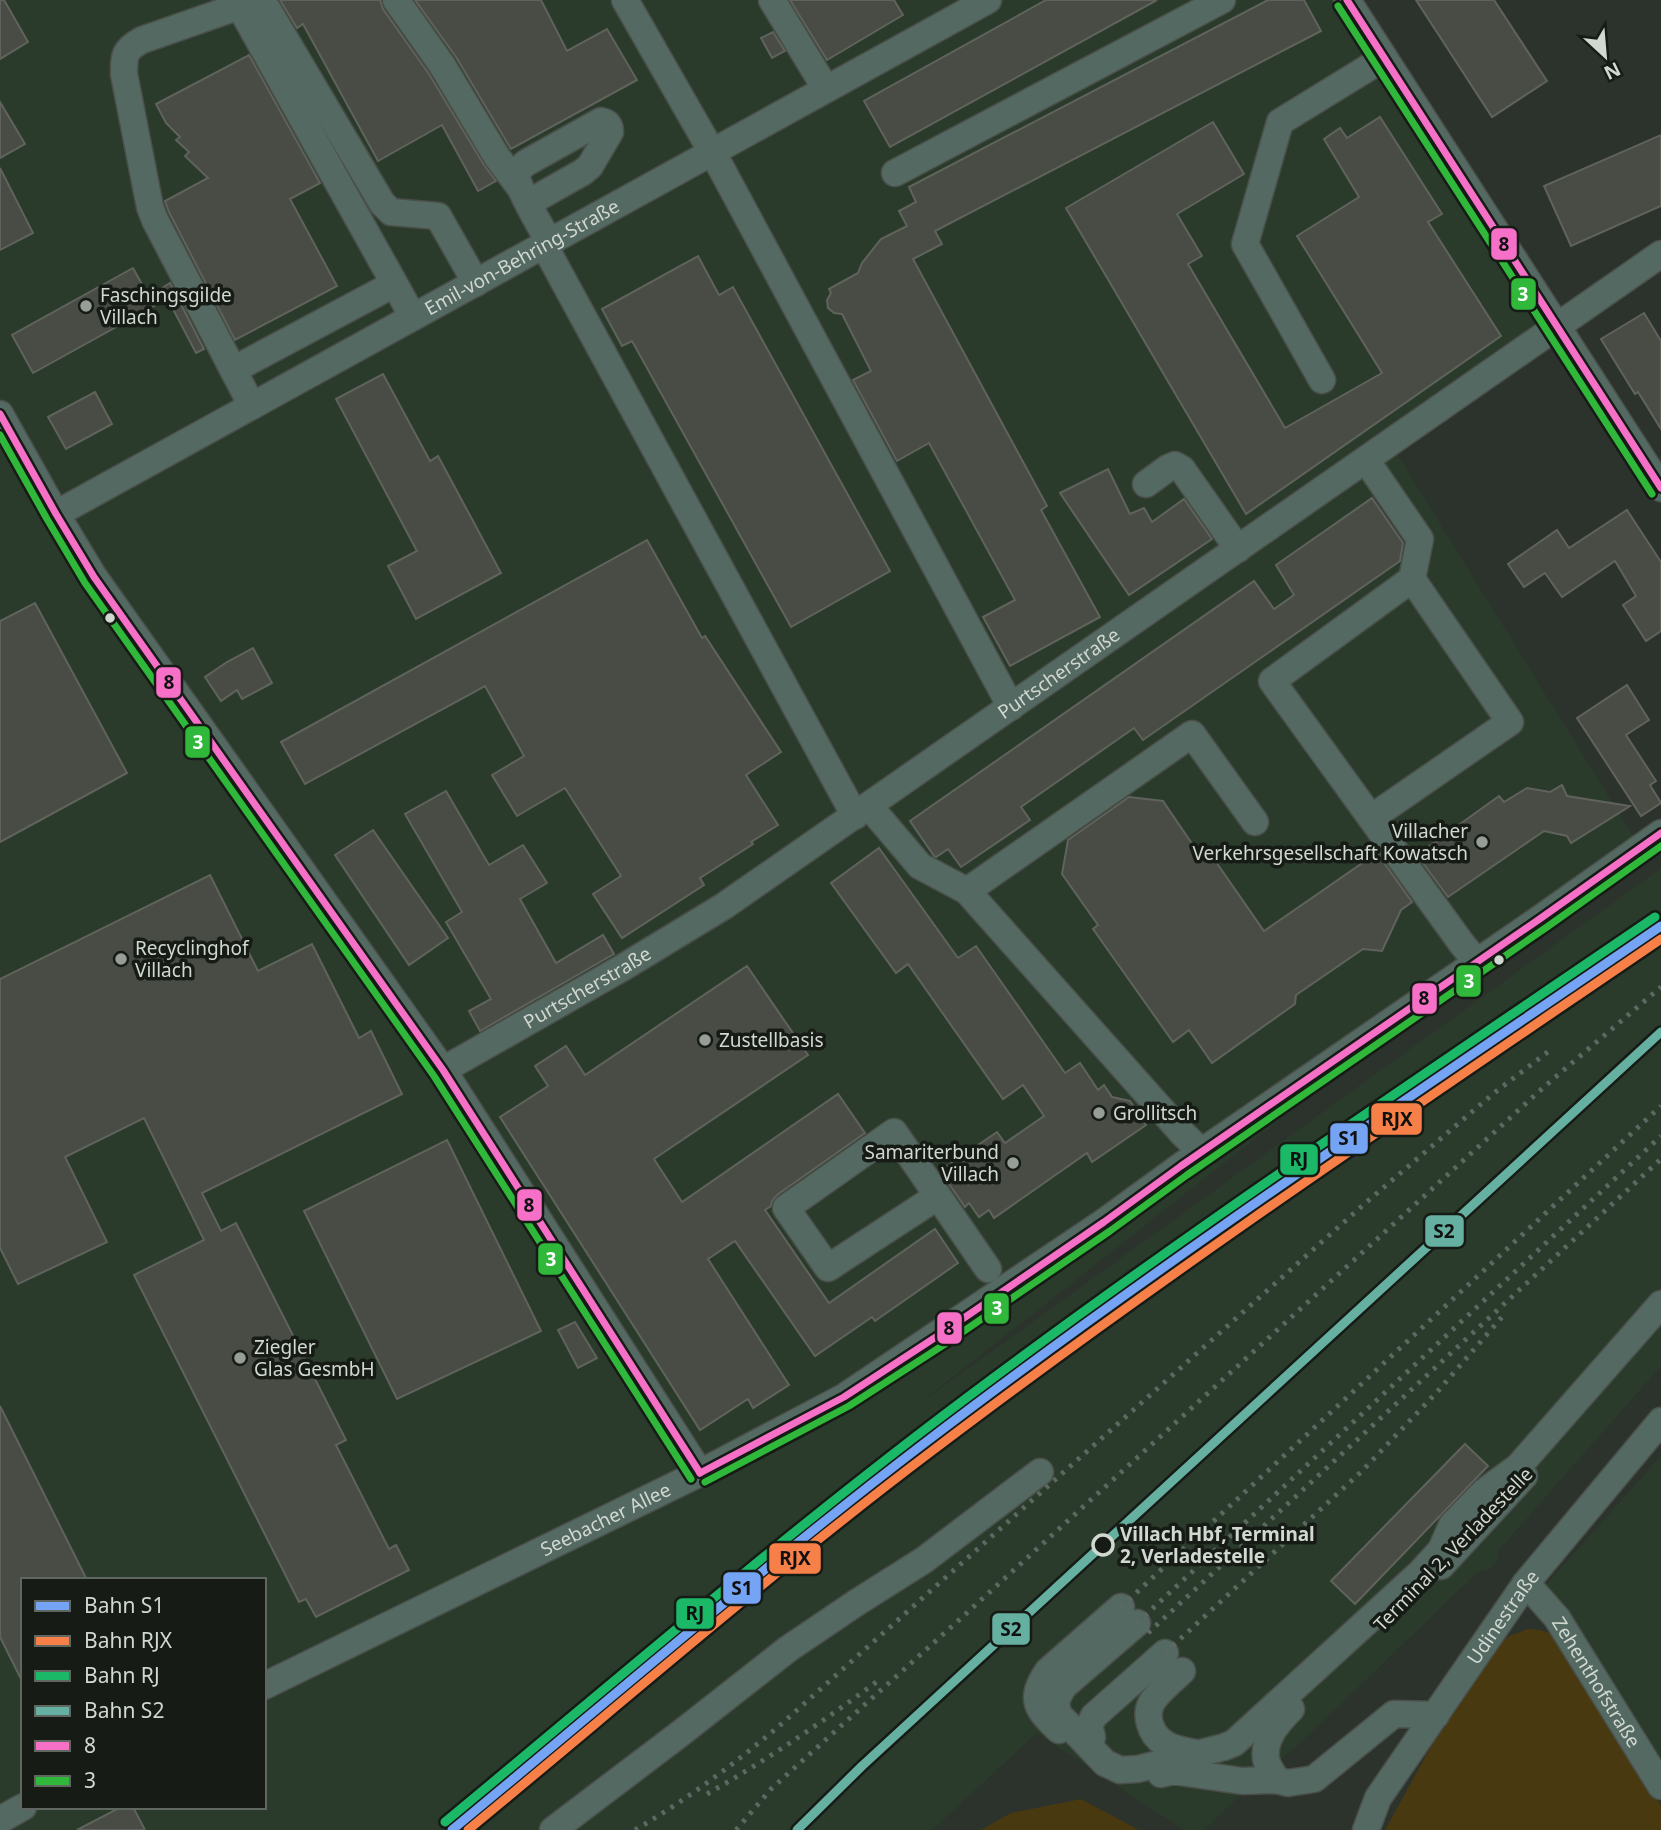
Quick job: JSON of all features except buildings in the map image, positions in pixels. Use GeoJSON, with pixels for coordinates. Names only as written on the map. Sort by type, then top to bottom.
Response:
{"type":"FeatureCollection","features":[{"type":"Feature","properties":{"kind":"street"},"geometry":{"type":"LineString","coordinates":[[262,0],[382,203],[391,212],[438,216],[476,283]]}},
{"type":"Feature","properties":{"kind":"street"},"geometry":{"type":"LineString","coordinates":[[396,0],[442,65],[523,194],[547,243],[862,811],[920,866],[967,891],[1202,1152]]}},
{"type":"Feature","properties":{"kind":"street"},"geometry":{"type":"LineString","coordinates":[[625,0],[712,152],[1011,707]]}},
{"type":"Feature","properties":{"kind":"street"},"geometry":{"type":"LineString","coordinates":[[772,0],[826,89]]}},
{"type":"Feature","properties":{"kind":"street","name":"Emil-von-Behring-Straße"},"geometry":{"type":"LineString","coordinates":[[56,514],[988,0]]}},
{"type":"Feature","properties":{"kind":"street"},"geometry":{"type":"LineString","coordinates":[[895,173],[1222,0]]}},
{"type":"Feature","properties":{"kind":"street"},"geometry":{"type":"LineString","coordinates":[[1347,0],[1661,488]]}},
{"type":"Feature","properties":{"kind":"street"},"geometry":{"type":"LineString","coordinates":[[252,406],[150,207],[124,74],[124,56],[129,46],[230,9],[239,9],[413,317]]}},
{"type":"Feature","properties":{"kind":"street"},"geometry":{"type":"LineString","coordinates":[[1322,380],[1245,244],[1280,122],[1384,58]]}},
{"type":"Feature","properties":{"kind":"street","name":"Purtscherstraße"},"geometry":{"type":"LineString","coordinates":[[443,1070],[622,968],[724,906],[1661,254]]}},
{"type":"Feature","properties":{"kind":"street"},"geometry":{"type":"LineString","coordinates":[[233,370],[394,284]]}},
{"type":"Feature","properties":{"kind":"street"},"geometry":{"type":"LineString","coordinates":[[0,414],[56,514],[117,611],[443,1070],[700,1473]]}},
{"type":"Feature","properties":{"kind":"street"},"geometry":{"type":"LineString","coordinates":[[1366,460],[1420,539],[1412,579],[1272,681],[1477,962]]}},
{"type":"Feature","properties":{"kind":"street"},"geometry":{"type":"LineString","coordinates":[[1146,484],[1167,468],[1182,468],[1238,549]]}},
{"type":"Feature","properties":{"kind":"street"},"geometry":{"type":"LineString","coordinates":[[1371,818],[1510,722],[1412,579]]}},
{"type":"Feature","properties":{"kind":"street"},"geometry":{"type":"LineString","coordinates":[[967,891],[1192,734],[1255,822]]}},
{"type":"Feature","properties":{"kind":"street","name":"Seebacher Allee"},"geometry":{"type":"LineString","coordinates":[[266,1685],[700,1473],[844,1397],[1010,1287],[1661,833]]}},
{"type":"Feature","properties":{"kind":"street"},"geometry":{"type":"LineString","coordinates":[[938,1196],[828,1268],[786,1208],[894,1132],[938,1196],[988,1269]]}},
{"type":"Feature","properties":{"kind":"street","name":"Terminal 2, Verladestelle"},"geometry":{"type":"LineString","coordinates":[[1150,1637],[1065,1686],[1055,1703],[1060,1716],[1105,1763],[1120,1770],[1138,1769],[1189,1752],[1236,1730],[1414,1566],[1484,1492],[1518,1467],[1661,1304]]}},
{"type":"Feature","properties":{"kind":"street","name":"Terminal 2, Verladestelle"},"geometry":{"type":"LineString","coordinates":[[1276,1780],[1266,1761],[1266,1744],[1278,1721],[1441,1566],[1498,1506],[1661,1320]]}},
{"type":"Feature","properties":{"kind":"street","name":"Udinestraße"},"geometry":{"type":"LineString","coordinates":[[1366,1830],[1378,1798],[1526,1583],[1661,1421]]}},
{"type":"Feature","properties":{"kind":"street"},"geometry":{"type":"LineString","coordinates":[[553,1830],[788,1649],[923,1560],[1040,1472]]}},
{"type":"Feature","properties":{"kind":"street","name":"Zehenthofstraße"},"geometry":{"type":"LineString","coordinates":[[1526,1583],[1557,1618],[1661,1786]]}},
{"type":"Feature","properties":{"kind":"street"},"geometry":{"type":"LineString","coordinates":[[1189,1752],[1165,1744],[1155,1735],[1150,1724],[1147,1712],[1153,1700],[1150,1637],[1048,1671],[1039,1683],[1037,1704],[1043,1714],[1098,1770],[1109,1778],[1120,1781],[1173,1771],[1242,1781],[1276,1780],[1288,1783],[1314,1779],[1394,1714],[1436,1714]]}},
{"type":"Feature","properties":{"kind":"street","name":"Terminal 2, Verladestelle"},"geometry":{"type":"LineString","coordinates":[[1150,1637],[1072,1701],[1069,1711],[1092,1737],[1113,1755],[1126,1760],[1189,1752]]}},
{"type":"Feature","properties":{"kind":"street"},"geometry":{"type":"LineString","coordinates":[[0,1820],[21,1808]]}},
{"type":"Feature","properties":{"kind":"shaded area"},"geometry":{"type":"Polygon","coordinates":[[[0,0],[1336,0],[1546,331],[1389,441],[1635,839],[916,1406],[1661,868],[1661,1366],[1498,1551],[1498,1560],[1487,1571],[1479,1571],[1297,1746],[1263,1773],[1204,1830],[1184,1830],[1037,1733],[932,1830],[0,1830],[0,0]]]}},
{"type":"Feature","properties":{"kind":"shaded area"},"geometry":{"type":"Polygon","coordinates":[[[1661,1456],[1661,1776],[1542,1589],[1661,1456]]]}},
{"type":"Feature","properties":{"kind":"shaded area"},"geometry":{"type":"Polygon","coordinates":[[[1528,1629],[1552,1635],[1569,1653],[1661,1806],[1661,1830],[1385,1830],[1439,1732],[1494,1650],[1509,1636],[1528,1629]]]}},
{"type":"Feature","properties":{"kind":"shaded area"},"geometry":{"type":"Polygon","coordinates":[[[1081,1799],[1139,1830],[981,1830],[1011,1813],[1081,1799]]]}},
{"type":"Feature","properties":{"kind":"railway"},"geometry":{"type":"LineString","coordinates":[[736,1830],[772,1788],[1545,1086],[1661,987]]}},
{"type":"Feature","properties":{"kind":"railway"},"geometry":{"type":"LineString","coordinates":[[635,1830],[709,1782],[778,1727],[1362,1206],[1494,1093],[1553,1048]]}},
{"type":"Feature","properties":{"kind":"railway"},"geometry":{"type":"LineString","coordinates":[[1121,1607],[1661,1106]]}},
{"type":"Feature","properties":{"kind":"railway"},"geometry":{"type":"LineString","coordinates":[[1137,1623],[1661,1136]]}},
{"type":"Feature","properties":{"kind":"railway"},"geometry":{"type":"LineString","coordinates":[[1148,1633],[1661,1159]]}},
{"type":"Feature","properties":{"kind":"railway"},"geometry":{"type":"LineString","coordinates":[[1165,1653],[1362,1471],[1438,1391],[1502,1317]]}},
{"type":"Feature","properties":{"kind":"railway"},"geometry":{"type":"LineString","coordinates":[[707,1794],[795,1740],[879,1680]]}},
{"type":"Feature","properties":{"kind":"rail line","name":"RJ"},"geometry":{"type":"LineString","coordinates":[[445,1822],[796,1531],[1005,1369],[1189,1236],[1655,917]]}},
{"type":"Feature","properties":{"kind":"rail line","name":"S1"},"geometry":{"type":"LineString","coordinates":[[452,1830],[803,1539],[1012,1377],[1195,1245],[1661,926]]}},
{"type":"Feature","properties":{"kind":"rail line","name":"RJX"},"geometry":{"type":"LineString","coordinates":[[468,1830],[814,1543],[1021,1384],[1294,1190],[1661,939]]}},
{"type":"Feature","properties":{"kind":"rail line","name":"S2"},"geometry":{"type":"LineString","coordinates":[[797,1830],[862,1766],[1661,1032]]}},
{"type":"Feature","properties":{"kind":"transit line","name":"8"},"geometry":{"type":"LineString","coordinates":[[1347,0],[1661,488]]}},
{"type":"Feature","properties":{"kind":"transit line","name":"3"},"geometry":{"type":"LineString","coordinates":[[1338,6],[1652,494]]}},
{"type":"Feature","properties":{"kind":"transit line","name":"8"},"geometry":{"type":"LineString","coordinates":[[0,414],[94,577],[443,1070],[700,1473]]}},
{"type":"Feature","properties":{"kind":"transit line","name":"3"},"geometry":{"type":"LineString","coordinates":[[0,435],[85,583],[434,1076],[691,1479]]}},
{"type":"Feature","properties":{"kind":"transit line","name":"8"},"geometry":{"type":"LineString","coordinates":[[700,1473],[844,1397],[939,1335],[1661,833]]}},
{"type":"Feature","properties":{"kind":"transit line","name":"3"},"geometry":{"type":"LineString","coordinates":[[705,1482],[849,1406],[945,1344],[1661,846]]}},
{"type":"Feature","properties":{"kind":"place","name":"Faschingsgilde Villach"},"geometry":{"type":"Point","coordinates":[86,306]}},
{"type":"Feature","properties":{"kind":"place","name":"Villacher Verkehrsgesellschaft Kowatsch"},"geometry":{"type":"Point","coordinates":[1482,842]}},
{"type":"Feature","properties":{"kind":"place","name":"Recyclinghof Villach"},"geometry":{"type":"Point","coordinates":[121,959]}},
{"type":"Feature","properties":{"kind":"place","name":"Zustellbasis"},"geometry":{"type":"Point","coordinates":[705,1040]}},
{"type":"Feature","properties":{"kind":"place","name":"Grollitsch"},"geometry":{"type":"Point","coordinates":[1099,1113]}},
{"type":"Feature","properties":{"kind":"place","name":"Samariterbund Villach"},"geometry":{"type":"Point","coordinates":[1013,1163]}},
{"type":"Feature","properties":{"kind":"place","name":"Ziegler Glas GesmbH"},"geometry":{"type":"Point","coordinates":[240,1358]}},
{"type":"Feature","properties":{"kind":"place","name":"Villach Hbf, Terminal 2, Verladestelle"},"geometry":{"type":"Point","coordinates":[1103,1545]}}]}
